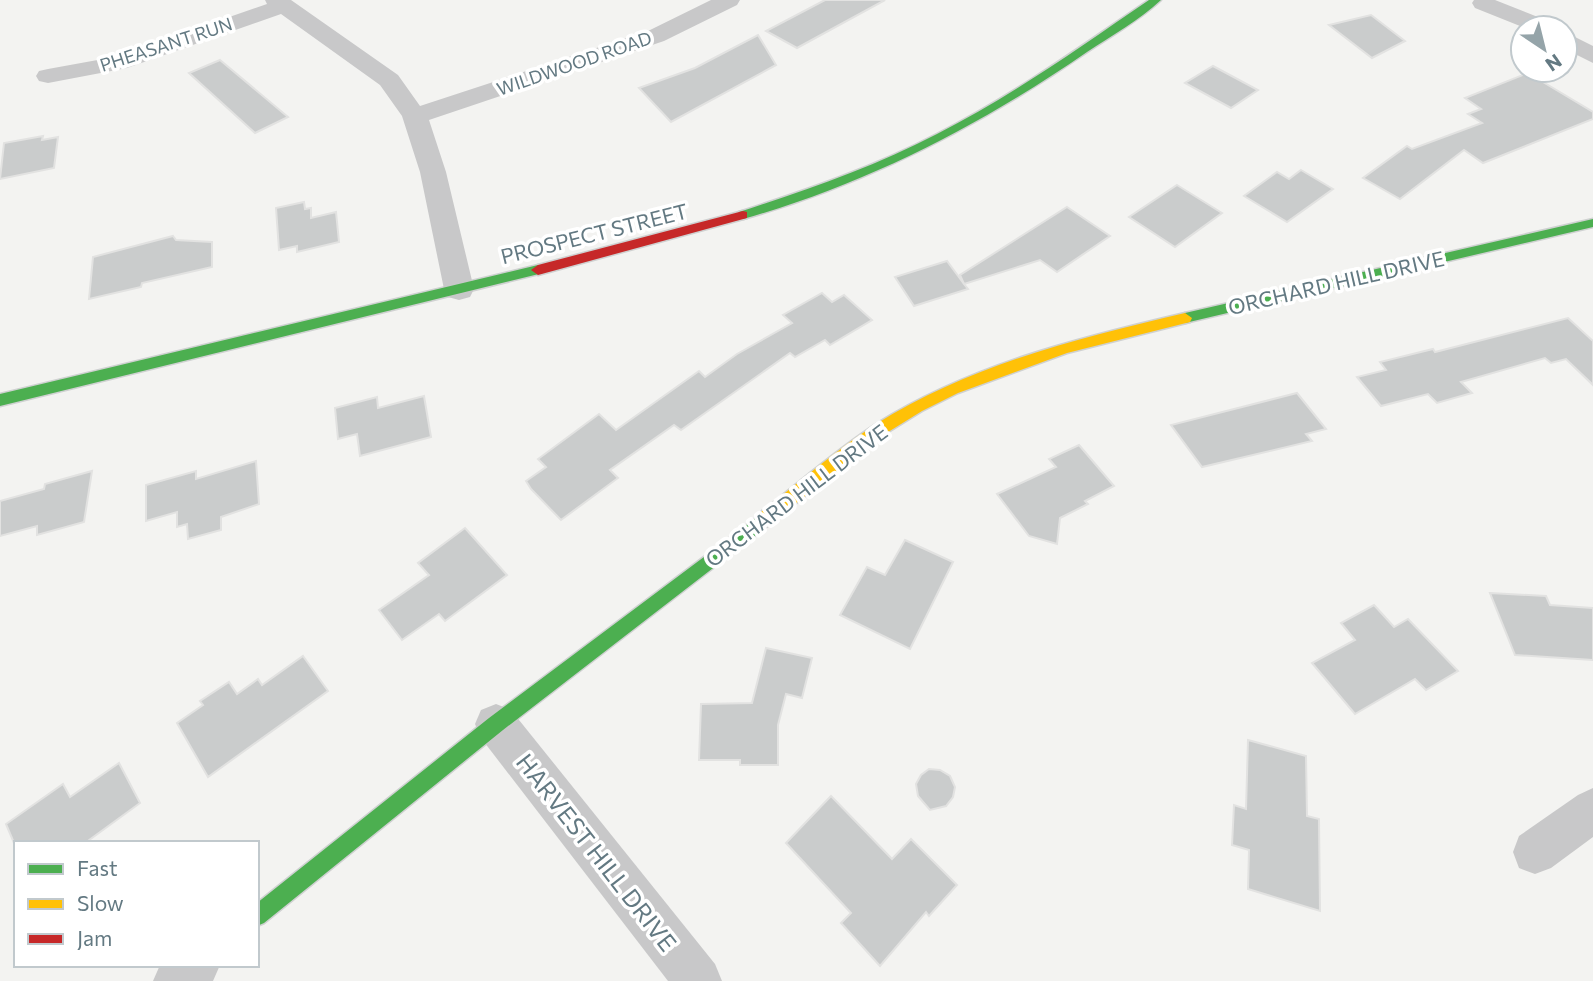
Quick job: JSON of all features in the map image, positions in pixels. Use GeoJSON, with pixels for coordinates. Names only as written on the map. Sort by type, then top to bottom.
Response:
{"type":"FeatureCollection","features":[{"type":"Feature","properties":{"kind":"main road","name":"PROSPECT STREET"},"geometry":{"type":"LineString","coordinates":[[0,400],[716,224],[864,171],[908,152],[995,107],[1156,0]]}},
{"type":"Feature","properties":{"kind":"main road","name":"ORCHARD HILL DRIVE"},"geometry":{"type":"LineString","coordinates":[[259,914],[496,724],[881,428],[982,376],[1088,340],[1593,223]]}},
{"type":"Feature","properties":{"kind":"street","name":"WILDWOOD ROAD"},"geometry":{"type":"LineString","coordinates":[[415,116],[656,36],[729,0]]}},
{"type":"Feature","properties":{"kind":"street"},"geometry":{"type":"LineString","coordinates":[[280,3],[389,80],[415,116],[433,172],[459,289]]}},
{"type":"Feature","properties":{"kind":"street","name":"PHEASANT RUN"},"geometry":{"type":"LineString","coordinates":[[48,76],[119,63],[280,3]]}},
{"type":"Feature","properties":{"kind":"street"},"geometry":{"type":"LineString","coordinates":[[1483,3],[1510,14]]}},
{"type":"Feature","properties":{"kind":"street","name":"HARVEST HILL DRIVE"},"geometry":{"type":"LineString","coordinates":[[496,724],[698,981]]}},
{"type":"Feature","properties":{"kind":"street"},"geometry":{"type":"LineString","coordinates":[[1535,852],[1593,810]]}},
{"type":"Feature","properties":{"kind":"street"},"geometry":{"type":"LineString","coordinates":[[177,981],[194,967]]}},
{"type":"Feature","properties":{"kind":"building"},"geometry":{"type":"Polygon","coordinates":[[[825,0],[885,0],[797,48],[766,31],[825,0]]]}},
{"type":"Feature","properties":{"kind":"building"},"geometry":{"type":"Polygon","coordinates":[[[1371,15],[1405,41],[1372,58],[1329,25],[1371,15]]]}},
{"type":"Feature","properties":{"kind":"building"},"geometry":{"type":"Polygon","coordinates":[[[758,35],[776,65],[671,122],[639,88],[695,68],[758,35]]]}},
{"type":"Feature","properties":{"kind":"building"},"geometry":{"type":"Polygon","coordinates":[[[220,60],[288,117],[255,133],[189,73],[220,60]]]}},
{"type":"Feature","properties":{"kind":"building"},"geometry":{"type":"Polygon","coordinates":[[[1213,66],[1258,90],[1231,108],[1185,83],[1213,66]]]}},
{"type":"Feature","properties":{"kind":"building"},"geometry":{"type":"Polygon","coordinates":[[[1509,81],[1509,84],[1546,84],[1593,112],[1593,119],[1483,163],[1464,150],[1400,199],[1363,178],[1407,146],[1412,149],[1482,123],[1468,114],[1481,109],[1465,98],[1509,81]]]}},
{"type":"Feature","properties":{"kind":"building"},"geometry":{"type":"Polygon","coordinates":[[[43,136],[42,140],[58,137],[54,168],[0,179],[4,143],[43,136]]]}},
{"type":"Feature","properties":{"kind":"building"},"geometry":{"type":"Polygon","coordinates":[[[1301,170],[1333,189],[1287,222],[1244,196],[1277,172],[1289,179],[1301,170]]]}},
{"type":"Feature","properties":{"kind":"building"},"geometry":{"type":"Polygon","coordinates":[[[1177,185],[1222,213],[1175,247],[1129,217],[1177,185]]]}},
{"type":"Feature","properties":{"kind":"building"},"geometry":{"type":"Polygon","coordinates":[[[304,202],[305,209],[311,208],[311,218],[336,212],[339,242],[297,252],[297,246],[279,250],[276,208],[304,202]]]}},
{"type":"Feature","properties":{"kind":"building"},"geometry":{"type":"Polygon","coordinates":[[[1067,207],[1110,236],[1057,272],[1040,260],[964,284],[960,275],[1067,207]]]}},
{"type":"Feature","properties":{"kind":"building"},"geometry":{"type":"Polygon","coordinates":[[[173,236],[176,240],[212,242],[212,267],[142,283],[141,287],[89,299],[93,257],[173,236]]]}},
{"type":"Feature","properties":{"kind":"building"},"geometry":{"type":"Polygon","coordinates":[[[947,261],[968,289],[914,306],[895,277],[947,261]]]}},
{"type":"Feature","properties":{"kind":"building"},"geometry":{"type":"Polygon","coordinates":[[[822,293],[832,302],[844,295],[872,320],[830,345],[825,340],[795,357],[790,353],[681,430],[674,425],[610,470],[618,478],[561,520],[531,489],[526,481],[546,467],[538,459],[599,414],[616,430],[699,371],[705,377],[737,354],[792,323],[783,315],[822,293]]]}},
{"type":"Feature","properties":{"kind":"building"},"geometry":{"type":"Polygon","coordinates":[[[1568,318],[1593,341],[1593,385],[1566,359],[1551,363],[1545,358],[1461,382],[1472,393],[1437,403],[1428,394],[1381,406],[1357,377],[1386,370],[1380,362],[1433,349],[1435,352],[1568,318]]]}},
{"type":"Feature","properties":{"kind":"building"},"geometry":{"type":"Polygon","coordinates":[[[1297,393],[1326,429],[1306,434],[1312,441],[1202,467],[1171,425],[1297,393]]]}},
{"type":"Feature","properties":{"kind":"building"},"geometry":{"type":"Polygon","coordinates":[[[424,396],[431,437],[360,456],[357,434],[338,439],[335,408],[377,397],[378,408],[424,396]]]}},
{"type":"Feature","properties":{"kind":"building"},"geometry":{"type":"Polygon","coordinates":[[[1079,445],[1114,486],[1085,501],[1088,504],[1060,518],[1057,544],[1029,536],[997,494],[1056,467],[1049,459],[1079,445]]]}},
{"type":"Feature","properties":{"kind":"building"},"geometry":{"type":"Polygon","coordinates":[[[256,461],[259,504],[221,517],[221,530],[188,539],[187,524],[177,527],[177,512],[146,521],[146,485],[196,471],[196,479],[256,461]]]}},
{"type":"Feature","properties":{"kind":"building"},"geometry":{"type":"Polygon","coordinates":[[[92,471],[84,522],[37,535],[37,526],[0,536],[0,501],[44,489],[45,484],[92,471]]]}},
{"type":"Feature","properties":{"kind":"building"},"geometry":{"type":"Polygon","coordinates":[[[465,528],[507,575],[445,621],[439,614],[402,640],[379,610],[429,575],[418,563],[465,528]]]}},
{"type":"Feature","properties":{"kind":"building"},"geometry":{"type":"Polygon","coordinates":[[[905,540],[953,562],[910,649],[840,615],[867,567],[885,575],[905,540]]]}},
{"type":"Feature","properties":{"kind":"building"},"geometry":{"type":"Polygon","coordinates":[[[1490,593],[1546,596],[1550,605],[1593,608],[1593,660],[1515,655],[1490,593]]]}},
{"type":"Feature","properties":{"kind":"building"},"geometry":{"type":"Polygon","coordinates":[[[1374,605],[1394,627],[1408,619],[1458,671],[1426,690],[1415,679],[1355,714],[1312,663],[1355,640],[1341,623],[1374,605]]]}},
{"type":"Feature","properties":{"kind":"building"},"geometry":{"type":"Polygon","coordinates":[[[766,648],[812,658],[802,698],[786,694],[778,725],[778,765],[740,765],[740,760],[699,760],[701,704],[752,703],[766,648]]]}},
{"type":"Feature","properties":{"kind":"building"},"geometry":{"type":"Polygon","coordinates":[[[303,656],[328,691],[208,777],[177,723],[203,705],[200,701],[229,682],[237,694],[258,679],[262,685],[303,656]]]}},
{"type":"Feature","properties":{"kind":"building"},"geometry":{"type":"Polygon","coordinates":[[[1248,740],[1306,756],[1307,816],[1319,819],[1320,911],[1248,889],[1249,850],[1232,845],[1234,805],[1246,809],[1248,740]]]}},
{"type":"Feature","properties":{"kind":"building"},"geometry":{"type":"Polygon","coordinates":[[[119,763],[140,803],[88,841],[14,843],[6,824],[63,784],[70,797],[119,763]]]}},
{"type":"Feature","properties":{"kind":"building"},"geometry":{"type":"Polygon","coordinates":[[[929,769],[940,770],[950,776],[955,787],[953,797],[946,806],[930,810],[918,796],[916,784],[921,775],[929,769]]]}},
{"type":"Feature","properties":{"kind":"building"},"geometry":{"type":"Polygon","coordinates":[[[831,796],[892,859],[911,839],[957,885],[929,916],[926,912],[880,966],[841,923],[851,913],[786,843],[831,796]]]}},
{"type":"Feature","properties":{"kind":"traffic: fast"},"geometry":{"type":"LineString","coordinates":[[743,215],[844,180],[941,137],[1024,89],[1156,0]]}},
{"type":"Feature","properties":{"kind":"traffic: fast"},"geometry":{"type":"LineString","coordinates":[[1185,318],[1593,223]]}},
{"type":"Feature","properties":{"kind":"traffic: fast"},"geometry":{"type":"LineString","coordinates":[[0,400],[538,270]]}},
{"type":"Feature","properties":{"kind":"traffic: fast"},"geometry":{"type":"LineString","coordinates":[[259,914],[496,724],[768,516]]}},
{"type":"Feature","properties":{"kind":"traffic: slow"},"geometry":{"type":"LineString","coordinates":[[768,516],[867,438],[917,407],[953,389],[1067,348],[1185,318]]}},
{"type":"Feature","properties":{"kind":"traffic: jam"},"geometry":{"type":"LineString","coordinates":[[538,270],[743,215]]}}]}
